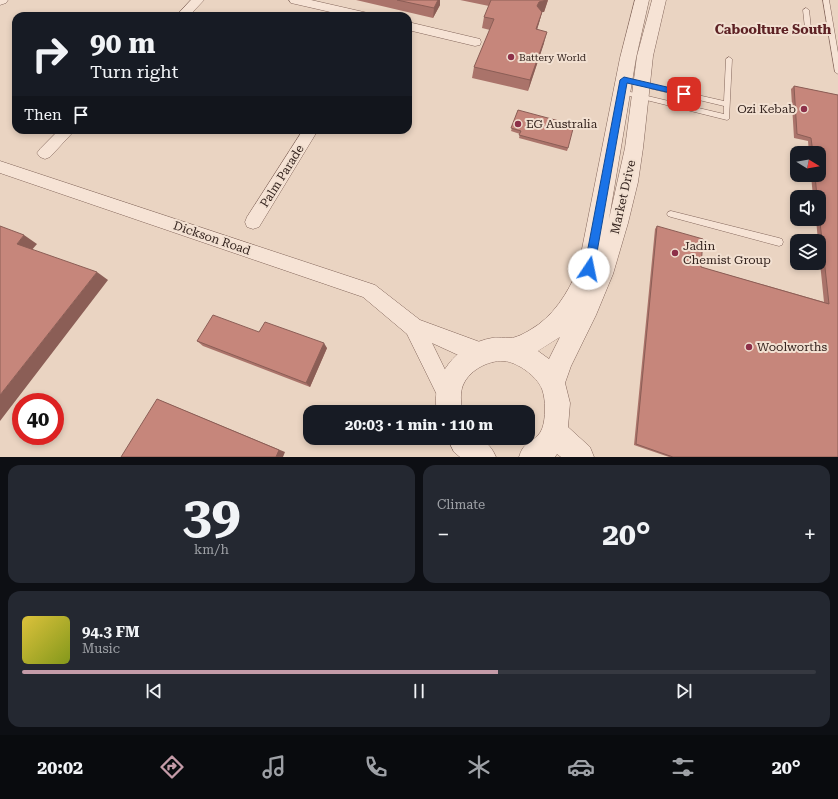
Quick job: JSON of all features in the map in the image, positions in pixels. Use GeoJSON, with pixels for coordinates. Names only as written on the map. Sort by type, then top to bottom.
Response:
{"type":"FeatureCollection","features":[{"type":"Feature","properties":{"kind":"street"},"geometry":{"type":"LineString","coordinates":[[186,12],[198,0]]}},
{"type":"Feature","properties":{"kind":"street"},"geometry":{"type":"LineString","coordinates":[[295,0],[347,12]]}},
{"type":"Feature","properties":{"kind":"street","name":"Market Drive"},"geometry":{"type":"LineString","coordinates":[[553,384],[568,343],[588,308],[611,248],[628,182],[632,86],[642,0]]}},
{"type":"Feature","properties":{"kind":"street","name":"Market Drive"},"geometry":{"type":"LineString","coordinates":[[510,351],[539,338],[558,323],[572,305],[582,287],[589,269],[632,86],[645,56],[659,0]]}},
{"type":"Feature","properties":{"kind":"street"},"geometry":{"type":"LineString","coordinates":[[412,27],[475,42]]}},
{"type":"Feature","properties":{"kind":"street"},"geometry":{"type":"LineString","coordinates":[[45,153],[64,134]]}},
{"type":"Feature","properties":{"kind":"street","name":"Palm Parade"},"geometry":{"type":"LineString","coordinates":[[253,222],[308,134]]}},
{"type":"Feature","properties":{"kind":"street","name":"Dickson Road"},"geometry":{"type":"LineString","coordinates":[[0,167],[369,291],[414,327],[437,335],[456,344],[481,352]]}},
{"type":"Feature","properties":{"kind":"street","name":"Dickson Road"},"geometry":{"type":"LineString","coordinates":[[414,327],[449,404]]}},
{"type":"Feature","properties":{"kind":"street"},"geometry":{"type":"LineString","coordinates":[[449,404],[453,378],[464,362],[481,352],[502,349],[529,359],[542,368],[553,384],[558,413],[554,432],[544,449],[533,457]]}},
{"type":"Feature","properties":{"kind":"street"},"geometry":{"type":"LineString","coordinates":[[554,432],[580,457]]}},
{"type":"Feature","properties":{"kind":"street"},"geometry":{"type":"LineString","coordinates":[[466,445],[482,457]]}},
{"type":"Feature","properties":{"kind":"lane"},"geometry":{"type":"LineString","coordinates":[[826,0],[838,72]]}},
{"type":"Feature","properties":{"kind":"lane"},"geometry":{"type":"LineString","coordinates":[[806,10],[808,28]]}},
{"type":"Feature","properties":{"kind":"lane"},"geometry":{"type":"LineString","coordinates":[[632,86],[727,117],[729,59]]}},
{"type":"Feature","properties":{"kind":"lane"},"geometry":{"type":"LineString","coordinates":[[632,86],[727,104]]}},
{"type":"Feature","properties":{"kind":"lane"},"geometry":{"type":"LineString","coordinates":[[671,214],[779,242]]}},
{"type":"Feature","properties":{"kind":"building"},"geometry":{"type":"Polygon","coordinates":[[[397,0],[438,0],[434,8],[397,0]]]}},
{"type":"Feature","properties":{"kind":"building"},"geometry":{"type":"Polygon","coordinates":[[[491,0],[547,0],[539,2],[537,6],[542,12],[536,29],[547,32],[530,80],[474,67],[494,19],[484,17],[491,0]]]}},
{"type":"Feature","properties":{"kind":"building"},"geometry":{"type":"Polygon","coordinates":[[[794,86],[838,95],[838,457],[673,457],[636,444],[657,226],[703,239],[701,267],[829,304],[825,270],[826,234],[821,234],[820,226],[826,226],[826,190],[816,190],[816,182],[826,182],[826,146],[812,146],[811,138],[797,134],[794,86]]]}},
{"type":"Feature","properties":{"kind":"building"},"geometry":{"type":"Polygon","coordinates":[[[518,110],[574,125],[568,148],[519,135],[521,131],[511,128],[518,110]]]}},
{"type":"Feature","properties":{"kind":"building"},"geometry":{"type":"Polygon","coordinates":[[[0,226],[24,235],[17,244],[97,272],[0,395],[0,226]]]}},
{"type":"Feature","properties":{"kind":"building"},"geometry":{"type":"Polygon","coordinates":[[[213,315],[259,332],[265,322],[324,343],[306,383],[197,341],[213,315]]]}},
{"type":"Feature","properties":{"kind":"building"},"geometry":{"type":"Polygon","coordinates":[[[157,399],[279,450],[276,457],[121,457],[157,399]]]}},
{"type":"Feature","properties":{"kind":"place","name":"Battery World"},"geometry":{"type":"Point","coordinates":[511,57]}},
{"type":"Feature","properties":{"kind":"place","name":"Ozi Kebab"},"geometry":{"type":"Point","coordinates":[804,109]}},
{"type":"Feature","properties":{"kind":"place","name":"EG Australia"},"geometry":{"type":"Point","coordinates":[518,124]}},
{"type":"Feature","properties":{"kind":"place","name":"Jadin Chemist Group"},"geometry":{"type":"Point","coordinates":[675,253]}},
{"type":"Feature","properties":{"kind":"place","name":"Woolworths"},"geometry":{"type":"Point","coordinates":[749,347]}},
{"type":"Feature","properties":{"kind":"district","name":"Caboolture South"},"geometry":{"type":"Point","coordinates":[773,29]}},
{"type":"Feature","properties":{"kind":"route"},"geometry":{"type":"LineString","coordinates":[[589,269],[624,80],[684,94]]}}]}
